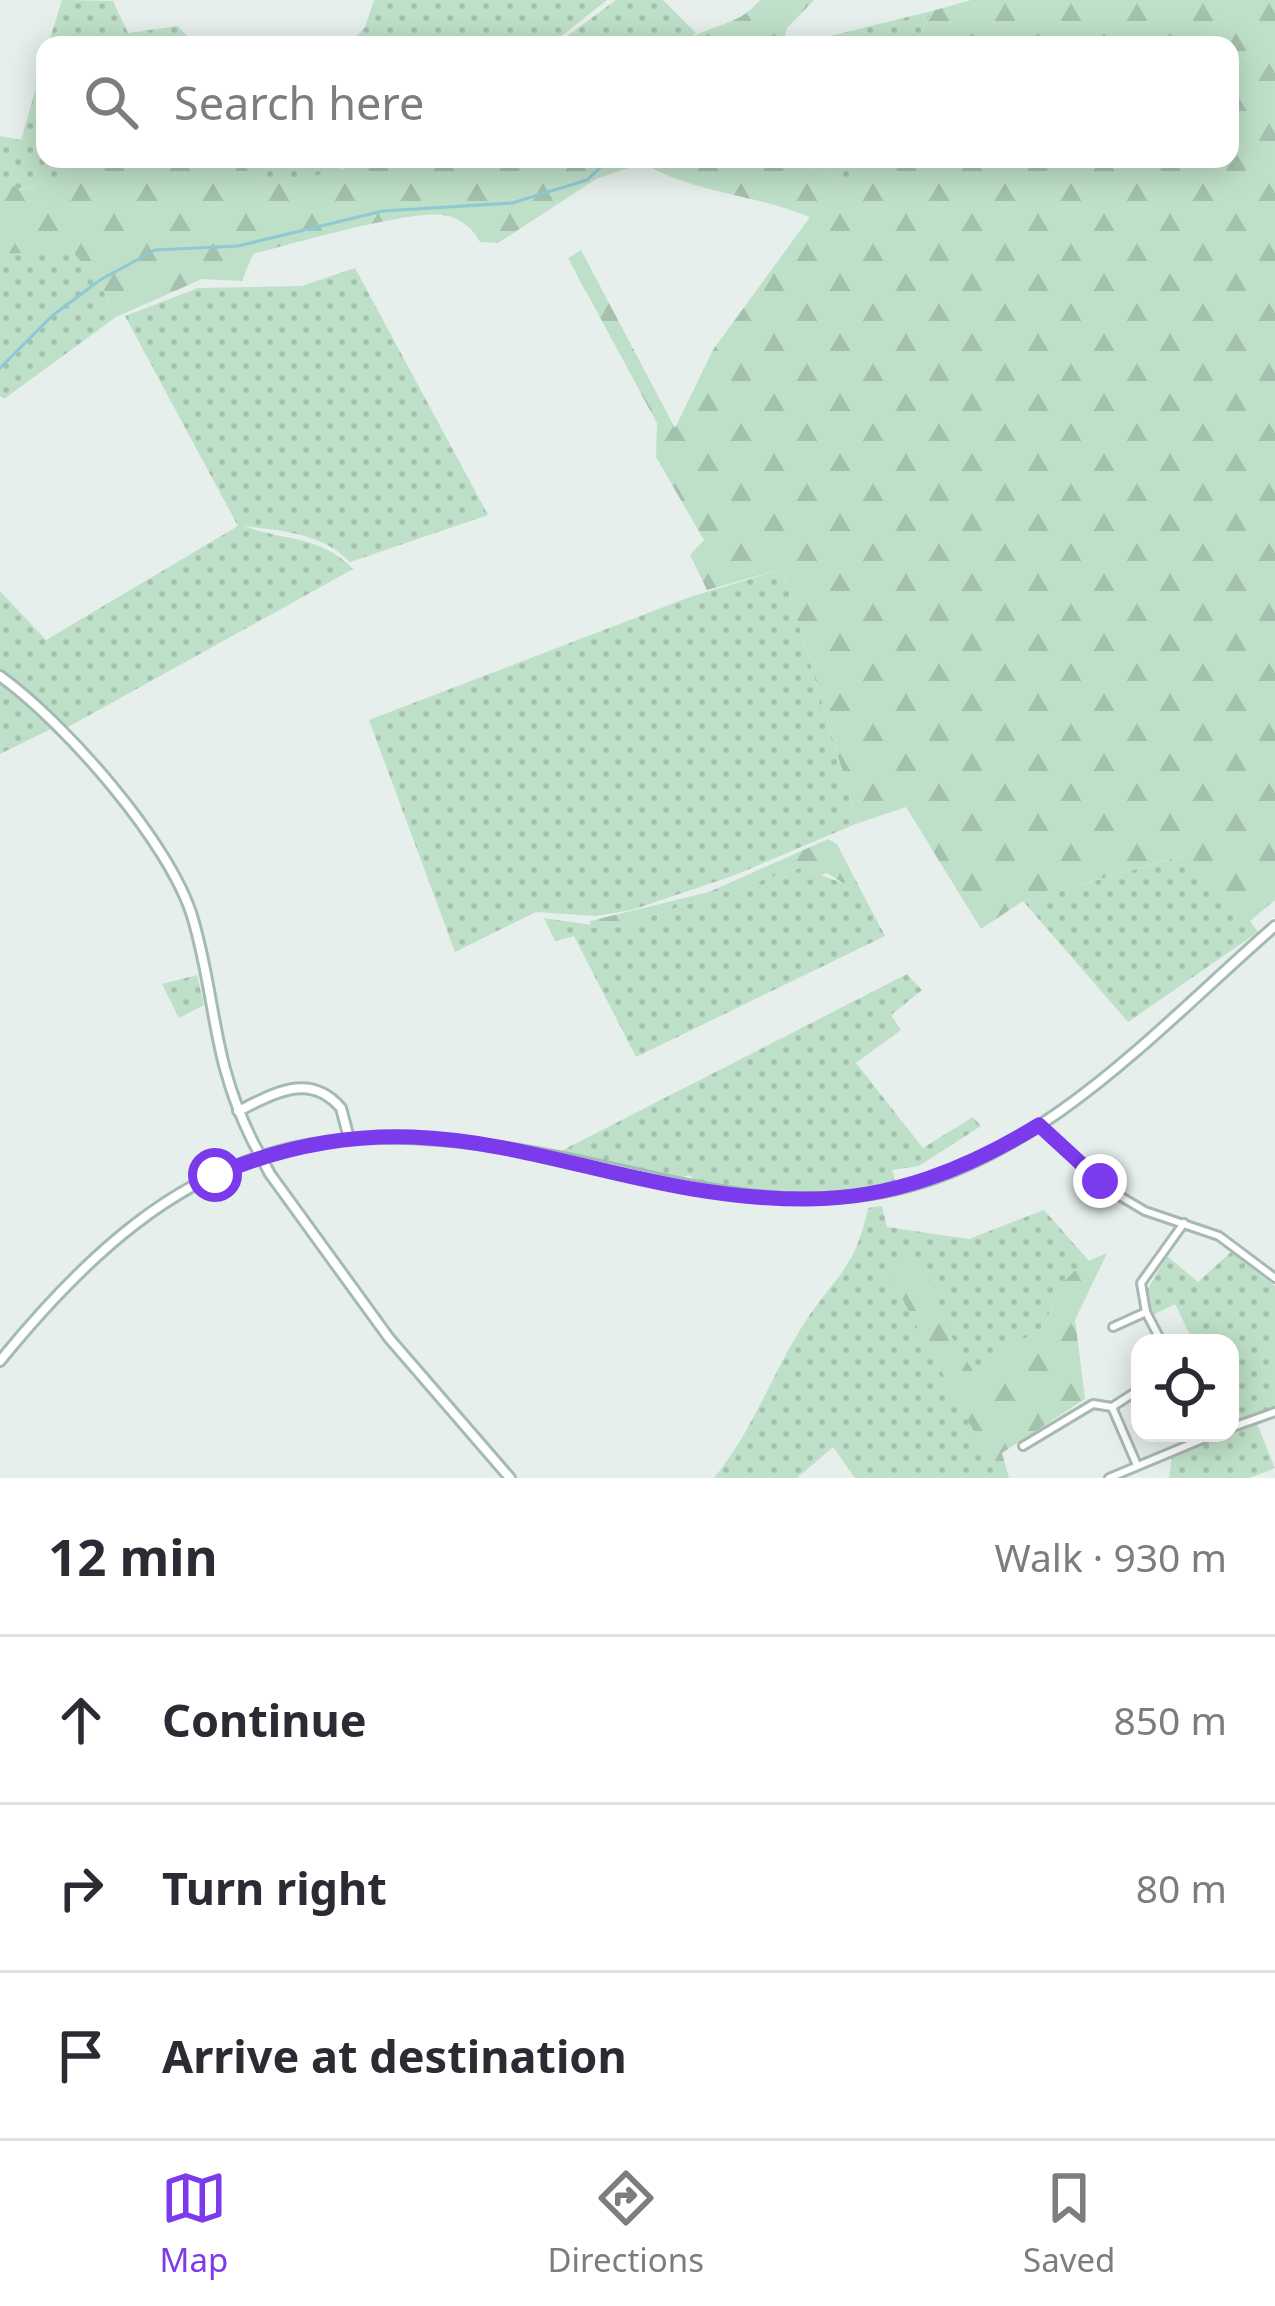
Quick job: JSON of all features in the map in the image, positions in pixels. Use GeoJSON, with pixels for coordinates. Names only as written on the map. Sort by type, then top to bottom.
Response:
{"type":"FeatureCollection","features":[{"type":"Feature","properties":{"kind":"main road"},"geometry":{"type":"LineString","coordinates":[[0,676],[69,734],[179,886],[196,932],[220,1068],[270,1174],[388,1338],[510,1478]]}},
{"type":"Feature","properties":{"kind":"main road"},"geometry":{"type":"LineString","coordinates":[[0,1361],[95,1254],[160,1204],[243,1163],[349,1138],[402,1134],[476,1140],[699,1188],[808,1199],[892,1190],[942,1176],[1039,1125],[1275,926]]}},
{"type":"Feature","properties":{"kind":"main road"},"geometry":{"type":"LineString","coordinates":[[238,1111],[287,1088],[310,1087],[341,1108],[349,1138]]}},
{"type":"Feature","properties":{"kind":"street"},"geometry":{"type":"LineString","coordinates":[[1039,1125],[1118,1195],[1219,1236],[1275,1278]]}},
{"type":"Feature","properties":{"kind":"street"},"geometry":{"type":"LineString","coordinates":[[1157,1334],[1146,1312],[1141,1283],[1184,1223]]}},
{"type":"Feature","properties":{"kind":"street"},"geometry":{"type":"LineString","coordinates":[[1113,1327],[1146,1312]]}},
{"type":"Feature","properties":{"kind":"street"},"geometry":{"type":"LineString","coordinates":[[1023,1446],[1093,1404],[1112,1407],[1131,1395]]}},
{"type":"Feature","properties":{"kind":"street"},"geometry":{"type":"LineString","coordinates":[[1112,1407],[1137,1465]]}},
{"type":"Feature","properties":{"kind":"street"},"geometry":{"type":"LineString","coordinates":[[1239,1425],[1275,1412]]}},
{"type":"Feature","properties":{"kind":"street"},"geometry":{"type":"LineString","coordinates":[[1109,1478],[1194,1442]]}},
{"type":"Feature","properties":{"kind":"green space"},"geometry":{"type":"Polygon","coordinates":[[[62,0],[113,1],[128,33],[178,26],[187,36],[51,36],[62,0]]]}},
{"type":"Feature","properties":{"kind":"green space"},"geometry":{"type":"Polygon","coordinates":[[[374,0],[607,0],[561,36],[357,36],[374,0]]]}},
{"type":"Feature","properties":{"kind":"green space"},"geometry":{"type":"Polygon","coordinates":[[[616,0],[663,0],[696,33],[692,36],[567,36],[616,0]]]}},
{"type":"Feature","properties":{"kind":"green space"},"geometry":{"type":"Polygon","coordinates":[[[760,0],[814,0],[785,36],[696,36],[751,10],[760,0]]]}},
{"type":"Feature","properties":{"kind":"green space"},"geometry":{"type":"Polygon","coordinates":[[[971,0],[1275,0],[1275,900],[1243,927],[1188,854],[1023,901],[981,929],[906,807],[858,823],[782,569],[707,590],[690,555],[704,540],[656,457],[657,423],[568,258],[581,250],[675,428],[713,350],[810,217],[704,188],[653,168],[811,168],[845,180],[859,168],[1239,168],[1239,36],[919,36],[932,11],[971,0]]]}},
{"type":"Feature","properties":{"kind":"green space"},"geometry":{"type":"Polygon","coordinates":[[[932,11],[919,36],[830,36],[932,11]]]}},
{"type":"Feature","properties":{"kind":"green space"},"geometry":{"type":"Polygon","coordinates":[[[36,88],[36,168],[74,168],[72,172],[19,190],[0,177],[0,136],[21,140],[36,88]]]}},
{"type":"Feature","properties":{"kind":"green space"},"geometry":{"type":"Polygon","coordinates":[[[73,168],[246,168],[256,177],[284,183],[345,168],[628,168],[596,179],[498,243],[480,242],[465,224],[443,215],[378,223],[253,254],[242,281],[202,279],[116,317],[99,282],[72,251],[0,254],[0,177],[20,190],[73,168]]]}},
{"type":"Feature","properties":{"kind":"green space"},"geometry":{"type":"Polygon","coordinates":[[[246,168],[340,168],[342,172],[284,183],[256,177],[246,168]]]}},
{"type":"Feature","properties":{"kind":"green space"},"geometry":{"type":"Polygon","coordinates":[[[812,168],[859,168],[846,180],[812,168]]]}},
{"type":"Feature","properties":{"kind":"green space"},"geometry":{"type":"Polygon","coordinates":[[[72,251],[99,282],[116,317],[4,399],[0,396],[0,254],[72,251]]]}},
{"type":"Feature","properties":{"kind":"green space"},"geometry":{"type":"Polygon","coordinates":[[[355,268],[488,515],[350,562],[314,539],[244,526],[315,544],[353,569],[68,727],[0,670],[0,591],[46,640],[238,526],[125,316],[198,288],[302,286],[355,268]]]}},
{"type":"Feature","properties":{"kind":"green space"},"geometry":{"type":"Polygon","coordinates":[[[782,569],[858,823],[735,875],[632,910],[596,916],[536,912],[455,952],[369,720],[687,598],[782,569]]]}},
{"type":"Feature","properties":{"kind":"green space"},"geometry":{"type":"Polygon","coordinates":[[[0,681],[57,726],[0,754],[0,681]]]}},
{"type":"Feature","properties":{"kind":"green space"},"geometry":{"type":"Polygon","coordinates":[[[828,839],[837,844],[856,881],[843,883],[827,873],[806,881],[800,868],[613,928],[590,928],[590,921],[709,892],[828,839]]]}},
{"type":"Feature","properties":{"kind":"green space"},"geometry":{"type":"Polygon","coordinates":[[[1189,854],[1243,926],[1250,921],[1258,932],[1128,1022],[1023,901],[1189,854]]]}},
{"type":"Feature","properties":{"kind":"green space"},"geometry":{"type":"Polygon","coordinates":[[[800,868],[843,883],[856,881],[885,936],[636,1057],[574,936],[555,941],[544,918],[613,928],[800,868]]]}},
{"type":"Feature","properties":{"kind":"green space"},"geometry":{"type":"Polygon","coordinates":[[[907,974],[922,990],[891,1015],[901,1030],[856,1063],[923,1148],[973,1117],[981,1126],[919,1166],[892,1170],[896,1183],[851,1190],[755,1193],[704,1184],[690,1175],[678,1178],[561,1151],[907,974]]]}},
{"type":"Feature","properties":{"kind":"green space"},"geometry":{"type":"Polygon","coordinates":[[[197,975],[204,1005],[179,1018],[162,984],[197,975]]]}},
{"type":"Feature","properties":{"kind":"green space"},"geometry":{"type":"Polygon","coordinates":[[[882,1206],[887,1227],[969,1239],[1044,1210],[1089,1261],[1058,1287],[1045,1326],[1005,1351],[980,1383],[934,1309],[885,1265],[999,1478],[855,1478],[833,1447],[797,1478],[714,1478],[750,1424],[800,1330],[849,1261],[868,1208],[882,1206]]]}},
{"type":"Feature","properties":{"kind":"green space"},"geometry":{"type":"Polygon","coordinates":[[[1231,1252],[1275,1286],[1275,1411],[1239,1423],[1239,1334],[1190,1334],[1175,1304],[1153,1315],[1143,1297],[1167,1256],[1198,1282],[1231,1252]]]}},
{"type":"Feature","properties":{"kind":"green space"},"geometry":{"type":"Polygon","coordinates":[[[1107,1253],[1075,1320],[1085,1399],[1002,1453],[1009,1478],[999,1478],[884,1265],[917,1256],[937,1294],[934,1309],[980,1382],[1005,1351],[1045,1326],[1058,1287],[1082,1264],[1107,1253]]]}},
{"type":"Feature","properties":{"kind":"green space"},"geometry":{"type":"Polygon","coordinates":[[[1257,1424],[1275,1468],[1249,1478],[1169,1478],[1172,1457],[1211,1442],[1239,1442],[1239,1431],[1257,1424]]]}},
{"type":"Feature","properties":{"kind":"waterway"},"geometry":{"type":"LineString","coordinates":[[0,368],[52,316],[100,280],[155,250],[238,246],[383,211],[512,203],[587,180],[600,168]]}},
{"type":"Feature","properties":{"kind":"route"},"geometry":{"type":"LineString","coordinates":[[215,1175],[317,1142],[402,1134],[476,1140],[737,1195],[835,1198],[892,1190],[942,1176],[1039,1125],[1100,1181]]}}]}
